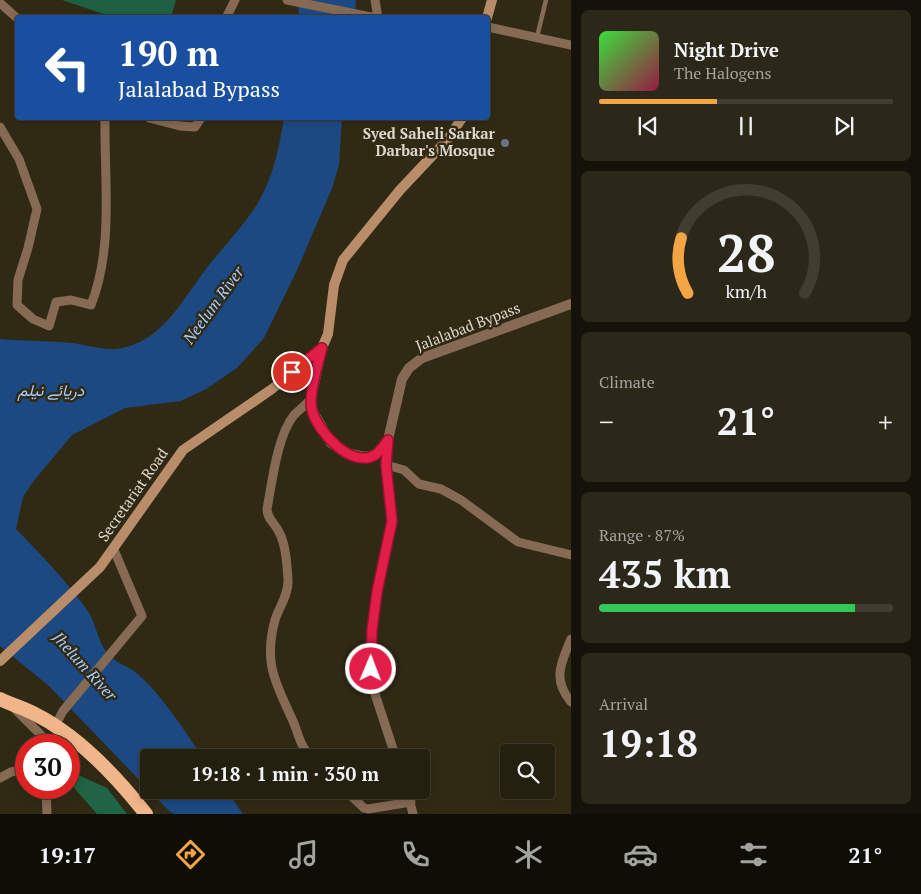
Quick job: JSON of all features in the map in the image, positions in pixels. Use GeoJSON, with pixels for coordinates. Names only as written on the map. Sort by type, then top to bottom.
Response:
{"type":"FeatureCollection","features":[{"type":"Feature","properties":{"kind":"highway"},"geometry":{"type":"LineString","coordinates":[[5,701],[35,714],[55,726],[104,766],[146,814]]}},
{"type":"Feature","properties":{"kind":"main road"},"geometry":{"type":"LineString","coordinates":[[488,15],[492,0]]}},
{"type":"Feature","properties":{"kind":"main road"},"geometry":{"type":"LineString","coordinates":[[322,348],[328,334],[334,285],[343,260],[400,190],[448,138],[461,120]]}},
{"type":"Feature","properties":{"kind":"main road","name":"Secretariat Road"},"geometry":{"type":"LineString","coordinates":[[0,661],[100,567],[114,550],[144,503],[183,450],[272,389],[322,348]]}},
{"type":"Feature","properties":{"kind":"street"},"geometry":{"type":"LineString","coordinates":[[228,15],[235,0]]}},
{"type":"Feature","properties":{"kind":"street"},"geometry":{"type":"LineString","coordinates":[[287,0],[366,15]]}},
{"type":"Feature","properties":{"kind":"street"},"geometry":{"type":"LineString","coordinates":[[375,0],[376,15]]}},
{"type":"Feature","properties":{"kind":"street"},"geometry":{"type":"LineString","coordinates":[[0,2],[15,16]]}},
{"type":"Feature","properties":{"kind":"street"},"geometry":{"type":"LineString","coordinates":[[490,26],[571,44]]}},
{"type":"Feature","properties":{"kind":"street"},"geometry":{"type":"LineString","coordinates":[[0,127],[19,159],[37,209],[18,280],[17,305],[33,319],[49,326],[56,302],[71,300],[91,305],[97,290],[104,255],[105,120]]}},
{"type":"Feature","properties":{"kind":"street"},"geometry":{"type":"LineString","coordinates":[[157,120],[180,126],[195,127],[200,120]]}},
{"type":"Feature","properties":{"kind":"street","name":"Jalalabad Bypass"},"geometry":{"type":"LineString","coordinates":[[388,440],[402,379],[409,368],[422,358],[571,304]]}},
{"type":"Feature","properties":{"kind":"street"},"geometry":{"type":"LineString","coordinates":[[322,348],[311,399],[312,410],[318,424],[331,443],[345,452],[365,457],[375,455],[388,440]]}},
{"type":"Feature","properties":{"kind":"street"},"geometry":{"type":"LineString","coordinates":[[305,749],[300,742],[271,672],[271,646],[275,620],[288,582],[283,545],[278,530],[267,515],[267,509],[276,462],[285,434],[293,417],[311,399]]}},
{"type":"Feature","properties":{"kind":"street"},"geometry":{"type":"LineString","coordinates":[[388,440],[386,465],[392,521],[377,592],[372,630],[371,669],[375,694],[393,749]]}},
{"type":"Feature","properties":{"kind":"street"},"geometry":{"type":"LineString","coordinates":[[386,465],[404,470],[419,484],[442,489],[461,500],[518,542],[571,555]]}},
{"type":"Feature","properties":{"kind":"street"},"geometry":{"type":"LineString","coordinates":[[55,726],[63,711],[142,616],[114,550]]}},
{"type":"Feature","properties":{"kind":"street"},"geometry":{"type":"LineString","coordinates":[[571,639],[558,672],[565,695],[571,702]]}},
{"type":"Feature","properties":{"kind":"street"},"geometry":{"type":"LineString","coordinates":[[5,701],[40,734]]}},
{"type":"Feature","properties":{"kind":"street"},"geometry":{"type":"LineString","coordinates":[[0,778],[15,771]]}},
{"type":"Feature","properties":{"kind":"street"},"geometry":{"type":"LineString","coordinates":[[46,799],[47,814]]}},
{"type":"Feature","properties":{"kind":"street"},"geometry":{"type":"LineString","coordinates":[[354,799],[364,808],[368,809],[411,802]]}},
{"type":"Feature","properties":{"kind":"street"},"geometry":{"type":"LineString","coordinates":[[410,799],[413,814]]}},
{"type":"Feature","properties":{"kind":"lane"},"geometry":{"type":"LineString","coordinates":[[537,38],[546,0]]}},
{"type":"Feature","properties":{"kind":"green space"},"geometry":{"type":"Polygon","coordinates":[[[62,0],[176,0],[172,15],[107,15],[62,0]]]}},
{"type":"Feature","properties":{"kind":"green space"},"geometry":{"type":"Polygon","coordinates":[[[80,776],[107,788],[127,814],[97,814],[80,795],[80,776]]]}},
{"type":"Feature","properties":{"kind":"water"},"geometry":{"type":"Polygon","coordinates":[[[298,0],[356,0],[355,15],[299,15],[298,0]]]}},
{"type":"Feature","properties":{"kind":"water","name":"دریائے نیلم"},"geometry":{"type":"Polygon","coordinates":[[[284,120],[342,120],[339,165],[332,188],[298,268],[264,338],[237,368],[206,389],[181,401],[125,408],[72,435],[32,483],[23,497],[16,529],[81,602],[92,618],[107,653],[116,661],[134,671],[154,690],[197,749],[140,749],[140,781],[49,686],[0,646],[0,339],[72,343],[117,349],[145,339],[168,320],[211,262],[245,222],[266,187],[275,162],[284,120]]]}},
{"type":"Feature","properties":{"kind":"water","name":"دریائے نیلم"},"geometry":{"type":"Polygon","coordinates":[[[158,799],[232,799],[243,814],[174,814],[158,799]]]}},
{"type":"Feature","properties":{"kind":"place","name":"Syed Saheli Sarkar Darbar's Mosque"},"geometry":{"type":"Point","coordinates":[505,143]}},
{"type":"Feature","properties":{"kind":"route"},"geometry":{"type":"LineString","coordinates":[[292,372],[322,348],[311,399],[312,410],[318,424],[331,443],[345,452],[365,457],[375,455],[388,440],[386,465],[392,521],[383,555],[377,592],[372,630],[371,669]]}},
{"type":"Feature","properties":{"kind":"water label","name":"Neelum River"},"geometry":{"type":"Point","coordinates":[213,305]}},
{"type":"Feature","properties":{"kind":"water label","name":"Jhelum River"},"geometry":{"type":"Point","coordinates":[85,666]}}]}
